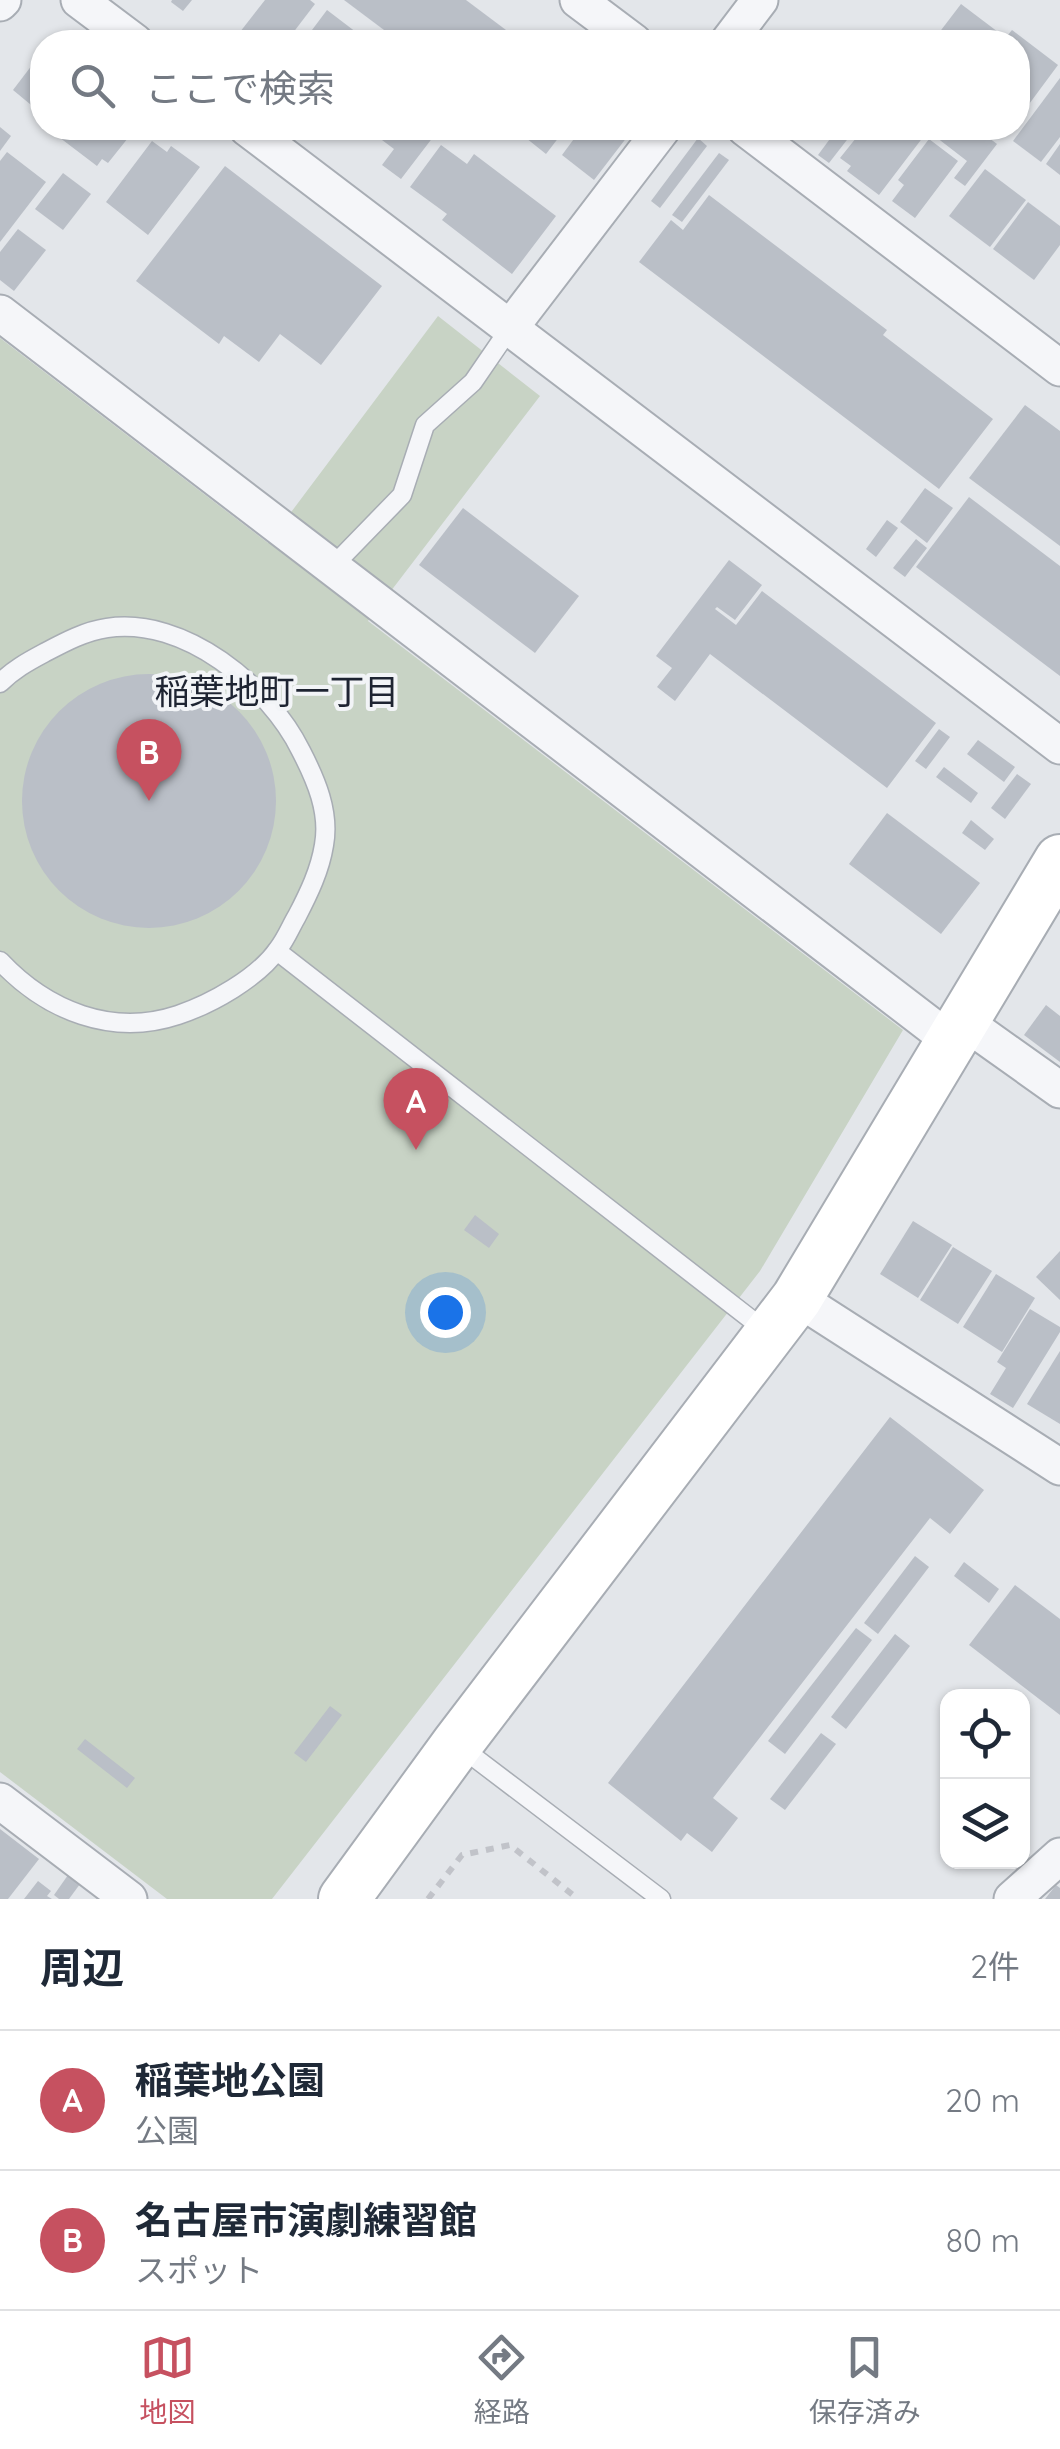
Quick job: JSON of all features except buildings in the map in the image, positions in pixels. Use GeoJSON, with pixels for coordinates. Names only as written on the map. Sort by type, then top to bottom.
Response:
{"type":"FeatureCollection","features":[{"type":"Feature","properties":{"kind":"street"},"geometry":{"type":"LineString","coordinates":[[79,0],[119,30]]}},
{"type":"Feature","properties":{"kind":"street"},"geometry":{"type":"LineString","coordinates":[[578,0],[618,30]]}},
{"type":"Feature","properties":{"kind":"street"},"geometry":{"type":"LineString","coordinates":[[737,30],[760,0]]}},
{"type":"Feature","properties":{"kind":"street"},"geometry":{"type":"LineString","coordinates":[[263,140],[1060,746]]}},
{"type":"Feature","properties":{"kind":"street"},"geometry":{"type":"LineString","coordinates":[[510,328],[654,140]]}},
{"type":"Feature","properties":{"kind":"street"},"geometry":{"type":"LineString","coordinates":[[761,140],[1060,368]]}},
{"type":"Feature","properties":{"kind":"street"},"geometry":{"type":"LineString","coordinates":[[0,313],[332,567],[957,1031],[1060,1090]]}},
{"type":"Feature","properties":{"kind":"street"},"geometry":{"type":"LineString","coordinates":[[344,1899],[457,1744],[784,1317],[1060,860]]}},
{"type":"Feature","properties":{"kind":"street"},"geometry":{"type":"LineString","coordinates":[[784,1317],[1060,1467]]}},
{"type":"Feature","properties":{"kind":"street"},"geometry":{"type":"LineString","coordinates":[[0,1800],[128,1899]]}},
{"type":"Feature","properties":{"kind":"street"},"geometry":{"type":"LineString","coordinates":[[1012,1899],[1060,1856]]}},
{"type":"Feature","properties":{"kind":"lane"},"geometry":{"type":"LineString","coordinates":[[332,567],[402,495],[425,426],[474,382],[510,328]]}},
{"type":"Feature","properties":{"kind":"lane"},"geometry":{"type":"LineString","coordinates":[[0,683],[12,670],[65,642],[108,628],[149,630],[190,644],[234,668],[270,702],[298,744],[320,788],[325,842],[316,879],[277,951],[234,988],[195,1009],[161,1020],[115,1025],[76,1014],[44,998],[2,968]]}},
{"type":"Feature","properties":{"kind":"lane"},"geometry":{"type":"LineString","coordinates":[[277,951],[784,1317]]}},
{"type":"Feature","properties":{"kind":"lane"},"geometry":{"type":"LineString","coordinates":[[457,1744],[661,1899]]}},
{"type":"Feature","properties":{"kind":"path"},"geometry":{"type":"LineString","coordinates":[[428,1899],[462,1855],[510,1845],[578,1899]]}},
{"type":"Feature","properties":{"kind":"green space"},"geometry":{"type":"Polygon","coordinates":[[[438,316],[540,396],[368,621],[903,1030],[760,1271],[272,1899],[167,1899],[0,1772],[0,338],[268,543],[438,316]]]}},
{"type":"Feature","properties":{"kind":"place","name":"名古屋市演劇練習館"},"geometry":{"type":"Point","coordinates":[149,801]}},
{"type":"Feature","properties":{"kind":"place","name":"稲葉地公園"},"geometry":{"type":"Point","coordinates":[416,1150]}},
{"type":"Feature","properties":{"kind":"district","name":"稲葉地町一丁目"},"geometry":{"type":"Point","coordinates":[277,691]}}]}
